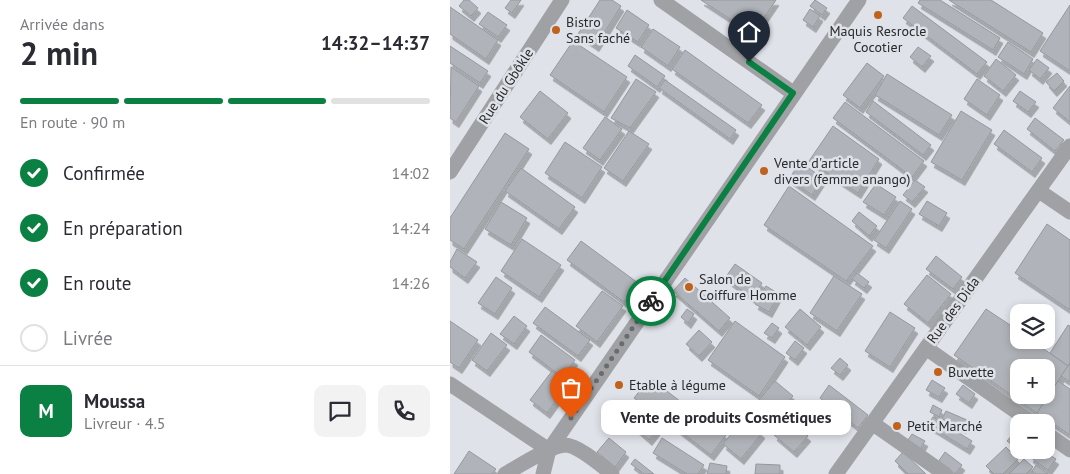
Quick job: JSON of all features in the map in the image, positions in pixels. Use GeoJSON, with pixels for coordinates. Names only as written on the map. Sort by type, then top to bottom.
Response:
{"type":"FeatureCollection","features":[{"type":"Feature","properties":{"kind":"street","name":"Rue du Gbôkle"},"geometry":{"type":"LineString","coordinates":[[450,172],[562,0]]}},
{"type":"Feature","properties":{"kind":"street"},"geometry":{"type":"LineString","coordinates":[[661,0],[793,93]]}},
{"type":"Feature","properties":{"kind":"street"},"geometry":{"type":"LineString","coordinates":[[543,474],[548,450],[859,0]]}},
{"type":"Feature","properties":{"kind":"street","name":"Rue des Dida"},"geometry":{"type":"LineString","coordinates":[[836,474],[1070,146]]}},
{"type":"Feature","properties":{"kind":"street"},"geometry":{"type":"LineString","coordinates":[[1039,191],[1070,212]]}},
{"type":"Feature","properties":{"kind":"street"},"geometry":{"type":"LineString","coordinates":[[926,348],[1020,414]]}},
{"type":"Feature","properties":{"kind":"street"},"geometry":{"type":"LineString","coordinates":[[450,384],[548,450]]}},
{"type":"Feature","properties":{"kind":"street"},"geometry":{"type":"LineString","coordinates":[[872,423],[945,474]]}},
{"type":"Feature","properties":{"kind":"street"},"geometry":{"type":"LineString","coordinates":[[1055,439],[1070,450]]}},
{"type":"Feature","properties":{"kind":"street"},"geometry":{"type":"LineString","coordinates":[[505,474],[548,450],[566,445],[580,451],[612,474]]}},
{"type":"Feature","properties":{"kind":"building"},"geometry":{"type":"Polygon","coordinates":[[[464,0],[469,0],[478,8],[471,16],[459,6],[464,0]]]}},
{"type":"Feature","properties":{"kind":"building"},"geometry":{"type":"Polygon","coordinates":[[[511,0],[521,0],[512,13],[505,8],[511,0]]]}},
{"type":"Feature","properties":{"kind":"building"},"geometry":{"type":"Polygon","coordinates":[[[600,0],[612,0],[621,6],[596,46],[578,34],[600,0]]]}},
{"type":"Feature","properties":{"kind":"building"},"geometry":{"type":"Polygon","coordinates":[[[701,0],[776,0],[753,34],[701,0]]]}},
{"type":"Feature","properties":{"kind":"building"},"geometry":{"type":"Polygon","coordinates":[[[815,0],[827,8],[822,15],[810,6],[815,0]]]}},
{"type":"Feature","properties":{"kind":"building"},"geometry":{"type":"Polygon","coordinates":[[[920,0],[940,0],[1000,38],[993,50],[918,3],[920,0]]]}},
{"type":"Feature","properties":{"kind":"building"},"geometry":{"type":"Polygon","coordinates":[[[949,0],[991,0],[1043,33],[1031,52],[949,0]]]}},
{"type":"Feature","properties":{"kind":"building"},"geometry":{"type":"Polygon","coordinates":[[[1070,5],[1070,71],[1040,51],[1070,5]]]}},
{"type":"Feature","properties":{"kind":"building"},"geometry":{"type":"Polygon","coordinates":[[[912,6],[987,62],[977,74],[903,18],[912,6]]]}},
{"type":"Feature","properties":{"kind":"building"},"geometry":{"type":"Polygon","coordinates":[[[450,7],[498,40],[486,59],[450,34],[450,7]]]}},
{"type":"Feature","properties":{"kind":"building"},"geometry":{"type":"Polygon","coordinates":[[[810,9],[820,16],[813,27],[803,20],[810,9]]]}},
{"type":"Feature","properties":{"kind":"building"},"geometry":{"type":"Polygon","coordinates":[[[627,10],[649,25],[638,42],[616,28],[627,10]]]}},
{"type":"Feature","properties":{"kind":"building"},"geometry":{"type":"Polygon","coordinates":[[[488,12],[507,25],[498,37],[479,24],[488,12]]]}},
{"type":"Feature","properties":{"kind":"building"},"geometry":{"type":"Polygon","coordinates":[[[653,29],[680,47],[668,66],[641,47],[653,29]]]}},
{"type":"Feature","properties":{"kind":"building"},"geometry":{"type":"Polygon","coordinates":[[[573,41],[627,77],[604,112],[550,75],[573,41]]]}},
{"type":"Feature","properties":{"kind":"building"},"geometry":{"type":"Polygon","coordinates":[[[1008,42],[1033,59],[1024,74],[998,57],[1008,42]]]}},
{"type":"Feature","properties":{"kind":"building"},"geometry":{"type":"Polygon","coordinates":[[[450,46],[488,71],[480,83],[450,63],[450,46]]]}},
{"type":"Feature","properties":{"kind":"building"},"geometry":{"type":"Polygon","coordinates":[[[918,47],[931,56],[922,67],[910,57],[918,47]]]}},
{"type":"Feature","properties":{"kind":"building"},"geometry":{"type":"Polygon","coordinates":[[[685,50],[762,105],[748,123],[672,69],[685,50]]]}},
{"type":"Feature","properties":{"kind":"building"},"geometry":{"type":"Polygon","coordinates":[[[635,55],[665,76],[657,87],[628,66],[635,55]]]}},
{"type":"Feature","properties":{"kind":"building"},"geometry":{"type":"Polygon","coordinates":[[[996,59],[1016,75],[1003,91],[984,76],[996,59]]]}},
{"type":"Feature","properties":{"kind":"building"},"geometry":{"type":"Polygon","coordinates":[[[1037,59],[1049,68],[1040,79],[1029,70],[1037,59]]]}},
{"type":"Feature","properties":{"kind":"building"},"geometry":{"type":"Polygon","coordinates":[[[867,63],[884,76],[860,108],[843,95],[867,63]]]}},
{"type":"Feature","properties":{"kind":"building"},"geometry":{"type":"Polygon","coordinates":[[[451,67],[479,86],[456,122],[450,118],[451,67]]]}},
{"type":"Feature","properties":{"kind":"building"},"geometry":{"type":"Polygon","coordinates":[[[1057,73],[1064,81],[1054,91],[1046,82],[1057,73]]]}},
{"type":"Feature","properties":{"kind":"building"},"geometry":{"type":"Polygon","coordinates":[[[887,74],[952,115],[939,135],[875,95],[887,74]]]}},
{"type":"Feature","properties":{"kind":"building"},"geometry":{"type":"Polygon","coordinates":[[[636,79],[656,92],[630,128],[611,118],[636,79]]]}},
{"type":"Feature","properties":{"kind":"building"},"geometry":{"type":"Polygon","coordinates":[[[977,79],[1000,95],[987,115],[964,99],[977,79]]]}},
{"type":"Feature","properties":{"kind":"building"},"geometry":{"type":"Polygon","coordinates":[[[665,80],[736,130],[730,139],[659,88],[665,80]]]}},
{"type":"Feature","properties":{"kind":"building"},"geometry":{"type":"Polygon","coordinates":[[[1070,86],[1070,122],[1053,108],[1070,86]]]}},
{"type":"Feature","properties":{"kind":"building"},"geometry":{"type":"Polygon","coordinates":[[[540,91],[568,113],[548,139],[520,117],[540,91]]]}},
{"type":"Feature","properties":{"kind":"building"},"geometry":{"type":"Polygon","coordinates":[[[1020,91],[1036,102],[1028,112],[1013,101],[1020,91]]]}},
{"type":"Feature","properties":{"kind":"building"},"geometry":{"type":"Polygon","coordinates":[[[873,101],[931,145],[923,155],[866,112],[873,101]]]}},
{"type":"Feature","properties":{"kind":"building"},"geometry":{"type":"Polygon","coordinates":[[[845,102],[924,161],[912,177],[833,118],[845,102]]]}},
{"type":"Feature","properties":{"kind":"building"},"geometry":{"type":"Polygon","coordinates":[[[961,111],[992,130],[962,180],[931,162],[961,111]]]}},
{"type":"Feature","properties":{"kind":"building"},"geometry":{"type":"Polygon","coordinates":[[[605,117],[622,129],[600,160],[583,148],[605,117]]]}},
{"type":"Feature","properties":{"kind":"building"},"geometry":{"type":"Polygon","coordinates":[[[1035,118],[1064,140],[1055,151],[1027,129],[1035,118]]]}},
{"type":"Feature","properties":{"kind":"building"},"geometry":{"type":"Polygon","coordinates":[[[833,126],[879,159],[858,193],[809,161],[833,126]]]}},
{"type":"Feature","properties":{"kind":"building"},"geometry":{"type":"Polygon","coordinates":[[[1004,130],[1042,158],[1032,172],[994,144],[1004,130]]]}},
{"type":"Feature","properties":{"kind":"building"},"geometry":{"type":"Polygon","coordinates":[[[629,131],[649,144],[623,181],[604,168],[629,131]]]}},
{"type":"Feature","properties":{"kind":"building"},"geometry":{"type":"Polygon","coordinates":[[[505,133],[529,149],[464,249],[450,240],[450,218],[505,133]]]}},
{"type":"Feature","properties":{"kind":"building"},"geometry":{"type":"Polygon","coordinates":[[[565,142],[602,167],[582,198],[545,173],[565,142]]]}},
{"type":"Feature","properties":{"kind":"building"},"geometry":{"type":"Polygon","coordinates":[[[800,162],[823,178],[812,195],[789,179],[800,162]]]}},
{"type":"Feature","properties":{"kind":"building"},"geometry":{"type":"Polygon","coordinates":[[[521,168],[575,207],[559,229],[505,191],[521,168]]]}},
{"type":"Feature","properties":{"kind":"building"},"geometry":{"type":"Polygon","coordinates":[[[915,180],[925,187],[912,202],[903,195],[915,180]]]}},
{"type":"Feature","properties":{"kind":"building"},"geometry":{"type":"Polygon","coordinates":[[[876,184],[896,197],[884,215],[863,202],[876,184]]]}},
{"type":"Feature","properties":{"kind":"building"},"geometry":{"type":"Polygon","coordinates":[[[789,186],[873,246],[846,281],[764,225],[789,186]]]}},
{"type":"Feature","properties":{"kind":"building"},"geometry":{"type":"Polygon","coordinates":[[[900,201],[912,209],[886,248],[874,240],[900,201]]]}},
{"type":"Feature","properties":{"kind":"building"},"geometry":{"type":"Polygon","coordinates":[[[927,201],[947,213],[939,226],[919,214],[927,201]]]}},
{"type":"Feature","properties":{"kind":"building"},"geometry":{"type":"Polygon","coordinates":[[[501,202],[527,218],[511,245],[485,229],[501,202]]]}},
{"type":"Feature","properties":{"kind":"building"},"geometry":{"type":"Polygon","coordinates":[[[859,212],[877,226],[869,236],[852,221],[859,212]]]}},
{"type":"Feature","properties":{"kind":"building"},"geometry":{"type":"Polygon","coordinates":[[[1047,224],[1070,240],[1070,310],[1015,273],[1047,224]]]}},
{"type":"Feature","properties":{"kind":"building"},"geometry":{"type":"Polygon","coordinates":[[[522,239],[561,265],[539,297],[501,271],[522,239]]]}},
{"type":"Feature","properties":{"kind":"building"},"geometry":{"type":"Polygon","coordinates":[[[581,241],[638,283],[624,302],[567,260],[581,241]]]}},
{"type":"Feature","properties":{"kind":"building"},"geometry":{"type":"Polygon","coordinates":[[[457,249],[477,262],[465,278],[450,267],[450,262],[457,249]]]}},
{"type":"Feature","properties":{"kind":"building"},"geometry":{"type":"Polygon","coordinates":[[[936,256],[962,277],[953,289],[926,269],[936,256]]]}},
{"type":"Feature","properties":{"kind":"building"},"geometry":{"type":"Polygon","coordinates":[[[735,264],[762,283],[752,298],[725,278],[735,264]]]}},
{"type":"Feature","properties":{"kind":"building"},"geometry":{"type":"Polygon","coordinates":[[[857,273],[869,282],[864,288],[852,279],[857,273]]]}},
{"type":"Feature","properties":{"kind":"building"},"geometry":{"type":"Polygon","coordinates":[[[927,275],[951,294],[928,323],[904,304],[927,275]]]}},
{"type":"Feature","properties":{"kind":"building"},"geometry":{"type":"Polygon","coordinates":[[[834,276],[862,294],[837,331],[810,313],[834,276]]]}},
{"type":"Feature","properties":{"kind":"building"},"geometry":{"type":"Polygon","coordinates":[[[496,277],[512,288],[495,314],[478,303],[496,277]]]}},
{"type":"Feature","properties":{"kind":"building"},"geometry":{"type":"Polygon","coordinates":[[[685,278],[730,318],[719,331],[673,291],[685,278]]]}},
{"type":"Feature","properties":{"kind":"building"},"geometry":{"type":"Polygon","coordinates":[[[766,286],[779,294],[769,312],[755,304],[766,286]]]}},
{"type":"Feature","properties":{"kind":"building"},"geometry":{"type":"Polygon","coordinates":[[[602,291],[623,306],[597,342],[576,326],[602,291]]]}},
{"type":"Feature","properties":{"kind":"building"},"geometry":{"type":"Polygon","coordinates":[[[545,307],[590,340],[578,356],[533,323],[545,307]]]}},
{"type":"Feature","properties":{"kind":"building"},"geometry":{"type":"Polygon","coordinates":[[[687,309],[694,314],[688,323],[681,317],[687,309]]]}},
{"type":"Feature","properties":{"kind":"building"},"geometry":{"type":"Polygon","coordinates":[[[800,309],[821,327],[807,345],[785,327],[800,309]]]}},
{"type":"Feature","properties":{"kind":"building"},"geometry":{"type":"Polygon","coordinates":[[[986,309],[1010,325],[1010,349],[1044,349],[1068,366],[1055,386],[1055,359],[1010,359],[1010,394],[954,355],[986,309]]]}},
{"type":"Feature","properties":{"kind":"building"},"geometry":{"type":"Polygon","coordinates":[[[890,312],[915,328],[890,367],[865,351],[890,312]]]}},
{"type":"Feature","properties":{"kind":"building"},"geometry":{"type":"Polygon","coordinates":[[[514,316],[527,326],[514,344],[500,334],[514,316]]]}},
{"type":"Feature","properties":{"kind":"building"},"geometry":{"type":"Polygon","coordinates":[[[450,321],[478,340],[459,368],[450,362],[450,321]]]}},
{"type":"Feature","properties":{"kind":"building"},"geometry":{"type":"Polygon","coordinates":[[[735,321],[785,357],[759,396],[708,360],[735,321]]]}},
{"type":"Feature","properties":{"kind":"building"},"geometry":{"type":"Polygon","coordinates":[[[772,323],[779,328],[772,338],[764,333],[772,323]]]}},
{"type":"Feature","properties":{"kind":"building"},"geometry":{"type":"Polygon","coordinates":[[[1068,325],[1070,326],[1070,363],[1068,366],[1050,353],[1053,349],[1055,349],[1055,345],[1068,325]]]}},
{"type":"Feature","properties":{"kind":"building"},"geometry":{"type":"Polygon","coordinates":[[[699,330],[712,342],[699,356],[686,344],[699,330]]]}},
{"type":"Feature","properties":{"kind":"building"},"geometry":{"type":"Polygon","coordinates":[[[491,333],[507,345],[487,371],[472,360],[491,333]]]}},
{"type":"Feature","properties":{"kind":"building"},"geometry":{"type":"Polygon","coordinates":[[[541,335],[575,360],[562,377],[529,352],[541,335]]]}},
{"type":"Feature","properties":{"kind":"building"},"geometry":{"type":"Polygon","coordinates":[[[795,341],[804,348],[795,360],[786,353],[795,341]]]}},
{"type":"Feature","properties":{"kind":"building"},"geometry":{"type":"Polygon","coordinates":[[[840,358],[848,365],[840,375],[831,368],[840,358]]]}},
{"type":"Feature","properties":{"kind":"building"},"geometry":{"type":"Polygon","coordinates":[[[1070,363],[1070,382],[1061,376],[1070,363]]]}},
{"type":"Feature","properties":{"kind":"building"},"geometry":{"type":"Polygon","coordinates":[[[552,371],[568,384],[547,413],[530,400],[552,371]]]}},
{"type":"Feature","properties":{"kind":"building"},"geometry":{"type":"Polygon","coordinates":[[[650,378],[685,405],[670,425],[634,398],[650,378]]]}},
{"type":"Feature","properties":{"kind":"building"},"geometry":{"type":"Polygon","coordinates":[[[932,380],[945,388],[939,397],[926,390],[932,380]]]}},
{"type":"Feature","properties":{"kind":"building"},"geometry":{"type":"Polygon","coordinates":[[[775,381],[793,396],[766,428],[748,413],[775,381]]]}},
{"type":"Feature","properties":{"kind":"building"},"geometry":{"type":"Polygon","coordinates":[[[1058,381],[1070,389],[1070,435],[1055,425],[1055,414],[1037,413],[1043,404],[1055,404],[1055,386],[1058,381]]]}},
{"type":"Feature","properties":{"kind":"building"},"geometry":{"type":"Polygon","coordinates":[[[829,385],[868,415],[858,428],[820,398],[829,385]]]}},
{"type":"Feature","properties":{"kind":"building"},"geometry":{"type":"Polygon","coordinates":[[[963,385],[975,394],[969,403],[956,394],[963,385]]]}},
{"type":"Feature","properties":{"kind":"building"},"geometry":{"type":"Polygon","coordinates":[[[1024,404],[1043,404],[1037,413],[1024,404]]]}},
{"type":"Feature","properties":{"kind":"building"},"geometry":{"type":"Polygon","coordinates":[[[933,405],[942,410],[939,417],[930,412],[933,405]]]}},
{"type":"Feature","properties":{"kind":"building"},"geometry":{"type":"Polygon","coordinates":[[[630,406],[657,430],[649,440],[622,416],[630,406]]]}},
{"type":"Feature","properties":{"kind":"building"},"geometry":{"type":"Polygon","coordinates":[[[692,408],[726,435],[711,455],[676,428],[692,408]]]}},
{"type":"Feature","properties":{"kind":"building"},"geometry":{"type":"Polygon","coordinates":[[[946,411],[967,420],[963,428],[942,419],[946,411]]]}},
{"type":"Feature","properties":{"kind":"building"},"geometry":{"type":"Polygon","coordinates":[[[933,417],[972,441],[967,449],[928,425],[933,417]]]}},
{"type":"Feature","properties":{"kind":"building"},"geometry":{"type":"Polygon","coordinates":[[[744,418],[762,433],[741,459],[723,444],[744,418]]]}},
{"type":"Feature","properties":{"kind":"building"},"geometry":{"type":"Polygon","coordinates":[[[787,419],[808,436],[794,452],[774,435],[787,419]]]}},
{"type":"Feature","properties":{"kind":"building"},"geometry":{"type":"Polygon","coordinates":[[[912,434],[925,441],[919,451],[906,443],[912,434]]]}},
{"type":"Feature","properties":{"kind":"building"},"geometry":{"type":"Polygon","coordinates":[[[609,438],[626,452],[615,467],[597,452],[609,438]]]}},
{"type":"Feature","properties":{"kind":"building"},"geometry":{"type":"Polygon","coordinates":[[[662,438],[704,465],[698,474],[687,474],[653,453],[662,438]]]}},
{"type":"Feature","properties":{"kind":"building"},"geometry":{"type":"Polygon","coordinates":[[[1006,447],[1010,451],[1010,459],[1018,459],[1003,474],[994,474],[986,466],[1006,447]]]}},
{"type":"Feature","properties":{"kind":"building"},"geometry":{"type":"Polygon","coordinates":[[[469,451],[496,469],[492,474],[454,474],[469,451]]]}},
{"type":"Feature","properties":{"kind":"building"},"geometry":{"type":"Polygon","coordinates":[[[903,452],[926,474],[908,474],[895,461],[903,452]]]}},
{"type":"Feature","properties":{"kind":"building"},"geometry":{"type":"Polygon","coordinates":[[[945,452],[962,465],[955,474],[938,462],[945,452]]]}},
{"type":"Feature","properties":{"kind":"building"},"geometry":{"type":"Polygon","coordinates":[[[635,459],[654,474],[644,474],[631,464],[635,459]]]}},
{"type":"Feature","properties":{"kind":"building"},"geometry":{"type":"Polygon","coordinates":[[[1024,459],[1033,467],[1026,474],[1009,474],[1024,459]]]}},
{"type":"Feature","properties":{"kind":"building"},"geometry":{"type":"Polygon","coordinates":[[[1033,459],[1056,459],[1048,470],[1033,459]]]}},
{"type":"Feature","properties":{"kind":"building"},"geometry":{"type":"Polygon","coordinates":[[[710,463],[727,466],[726,474],[707,474],[710,463]]]}},
{"type":"Feature","properties":{"kind":"building"},"geometry":{"type":"Polygon","coordinates":[[[756,464],[780,465],[780,474],[755,474],[756,464]]]}},
{"type":"Feature","properties":{"kind":"building"},"geometry":{"type":"Polygon","coordinates":[[[1036,465],[1048,474],[1036,474],[1032,471],[1036,465]]]}},
{"type":"Feature","properties":{"kind":"way so far"},"geometry":{"type":"LineString","coordinates":[[571,418],[651,301]]}},
{"type":"Feature","properties":{"kind":"place","name":"Maquis Resrocle Cocotier"},"geometry":{"type":"Point","coordinates":[878,15]}},
{"type":"Feature","properties":{"kind":"place","name":"Bistro Sans faché"},"geometry":{"type":"Point","coordinates":[556,30]}},
{"type":"Feature","properties":{"kind":"place","name":"Vente d'article divers (femme anango)"},"geometry":{"type":"Point","coordinates":[764,171]}},
{"type":"Feature","properties":{"kind":"place","name":"Salon de Coiffure Homme"},"geometry":{"type":"Point","coordinates":[689,287]}},
{"type":"Feature","properties":{"kind":"place","name":"Buvette"},"geometry":{"type":"Point","coordinates":[938,372]}},
{"type":"Feature","properties":{"kind":"place","name":"Etable à légume"},"geometry":{"type":"Point","coordinates":[619,385]}},
{"type":"Feature","properties":{"kind":"place","name":"Vente de produits Cosmétiques"},"geometry":{"type":"Point","coordinates":[571,418]}},
{"type":"Feature","properties":{"kind":"place","name":"Petit Marché"},"geometry":{"type":"Point","coordinates":[897,426]}},
{"type":"Feature","properties":{"kind":"route"},"geometry":{"type":"LineString","coordinates":[[651,301],[793,93],[749,62]]}}]}
